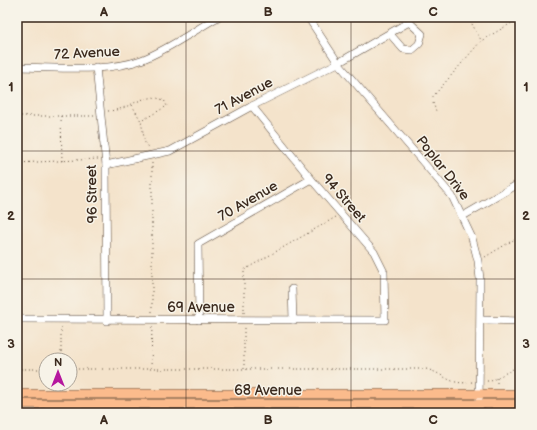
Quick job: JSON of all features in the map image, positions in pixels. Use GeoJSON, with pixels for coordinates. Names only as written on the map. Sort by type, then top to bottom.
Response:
{"type":"FeatureCollection","features":[{"type":"Feature","properties":{"kind":"main road","name":"68 Avenue"},"geometry":{"type":"LineString","coordinates":[[17,394],[520,394]]}},
{"type":"Feature","properties":{"kind":"main road","name":"68 Avenue"},"geometry":{"type":"LineString","coordinates":[[17,404],[480,408],[520,404]]}},
{"type":"Feature","properties":{"kind":"street","name":"72 Avenue"},"geometry":{"type":"LineString","coordinates":[[17,67],[96,67],[128,64],[142,60],[218,17]]}},
{"type":"Feature","properties":{"kind":"street","name":"Poplar Drive"},"geometry":{"type":"LineString","coordinates":[[309,17],[338,63],[445,188],[463,216],[472,238],[478,261],[481,320],[480,408]]}},
{"type":"Feature","properties":{"kind":"street","name":"71 Avenue"},"geometry":{"type":"LineString","coordinates":[[105,162],[170,151],[252,106],[338,63],[409,22],[422,34],[419,44],[412,50],[403,49],[390,34]]}},
{"type":"Feature","properties":{"kind":"street","name":"96 Street"},"geometry":{"type":"LineString","coordinates":[[96,67],[105,162],[107,321]]}},
{"type":"Feature","properties":{"kind":"street","name":"94 Street"},"geometry":{"type":"LineString","coordinates":[[252,106],[340,214],[374,252],[384,272],[385,320]]}},
{"type":"Feature","properties":{"kind":"street","name":"70 Avenue"},"geometry":{"type":"LineString","coordinates":[[198,320],[198,244],[311,179]]}},
{"type":"Feature","properties":{"kind":"street"},"geometry":{"type":"LineString","coordinates":[[463,216],[520,183]]}},
{"type":"Feature","properties":{"kind":"street"},"geometry":{"type":"LineString","coordinates":[[292,289],[293,320]]}},
{"type":"Feature","properties":{"kind":"street","name":"69 Avenue"},"geometry":{"type":"LineString","coordinates":[[17,320],[385,320]]}},
{"type":"Feature","properties":{"kind":"street"},"geometry":{"type":"LineString","coordinates":[[481,320],[520,321]]}},
{"type":"Feature","properties":{"kind":"path"},"geometry":{"type":"LineString","coordinates":[[468,17],[481,41]]}},
{"type":"Feature","properties":{"kind":"path"},"geometry":{"type":"LineString","coordinates":[[430,100],[481,41],[520,18]]}},
{"type":"Feature","properties":{"kind":"path"},"geometry":{"type":"LineString","coordinates":[[17,116],[101,116],[107,111],[118,110],[132,105],[142,99],[147,100],[153,97],[164,100],[167,106],[141,121]]}},
{"type":"Feature","properties":{"kind":"path"},"geometry":{"type":"LineString","coordinates":[[433,103],[436,111]]}},
{"type":"Feature","properties":{"kind":"path"},"geometry":{"type":"LineString","coordinates":[[132,105],[141,121],[145,143],[152,155],[151,369]]}},
{"type":"Feature","properties":{"kind":"path"},"geometry":{"type":"LineString","coordinates":[[61,116],[62,162]]}},
{"type":"Feature","properties":{"kind":"path"},"geometry":{"type":"LineString","coordinates":[[17,163],[105,162]]}},
{"type":"Feature","properties":{"kind":"path"},"geometry":{"type":"LineString","coordinates":[[244,369],[244,270],[340,214]]}},
{"type":"Feature","properties":{"kind":"path"},"geometry":{"type":"LineString","coordinates":[[478,261],[520,236]]}},
{"type":"Feature","properties":{"kind":"path"},"geometry":{"type":"LineString","coordinates":[[61,320],[61,352]]}},
{"type":"Feature","properties":{"kind":"path"},"geometry":{"type":"LineString","coordinates":[[492,381],[520,368]]}},
{"type":"Feature","properties":{"kind":"path"},"geometry":{"type":"LineString","coordinates":[[17,369],[38,369]]}},
{"type":"Feature","properties":{"kind":"path"},"geometry":{"type":"LineString","coordinates":[[78,369],[426,369],[435,372],[455,383],[464,384],[471,382]]}},
{"type":"Feature","properties":{"kind":"path"},"geometry":{"type":"LineString","coordinates":[[497,378],[497,383]]}}]}
